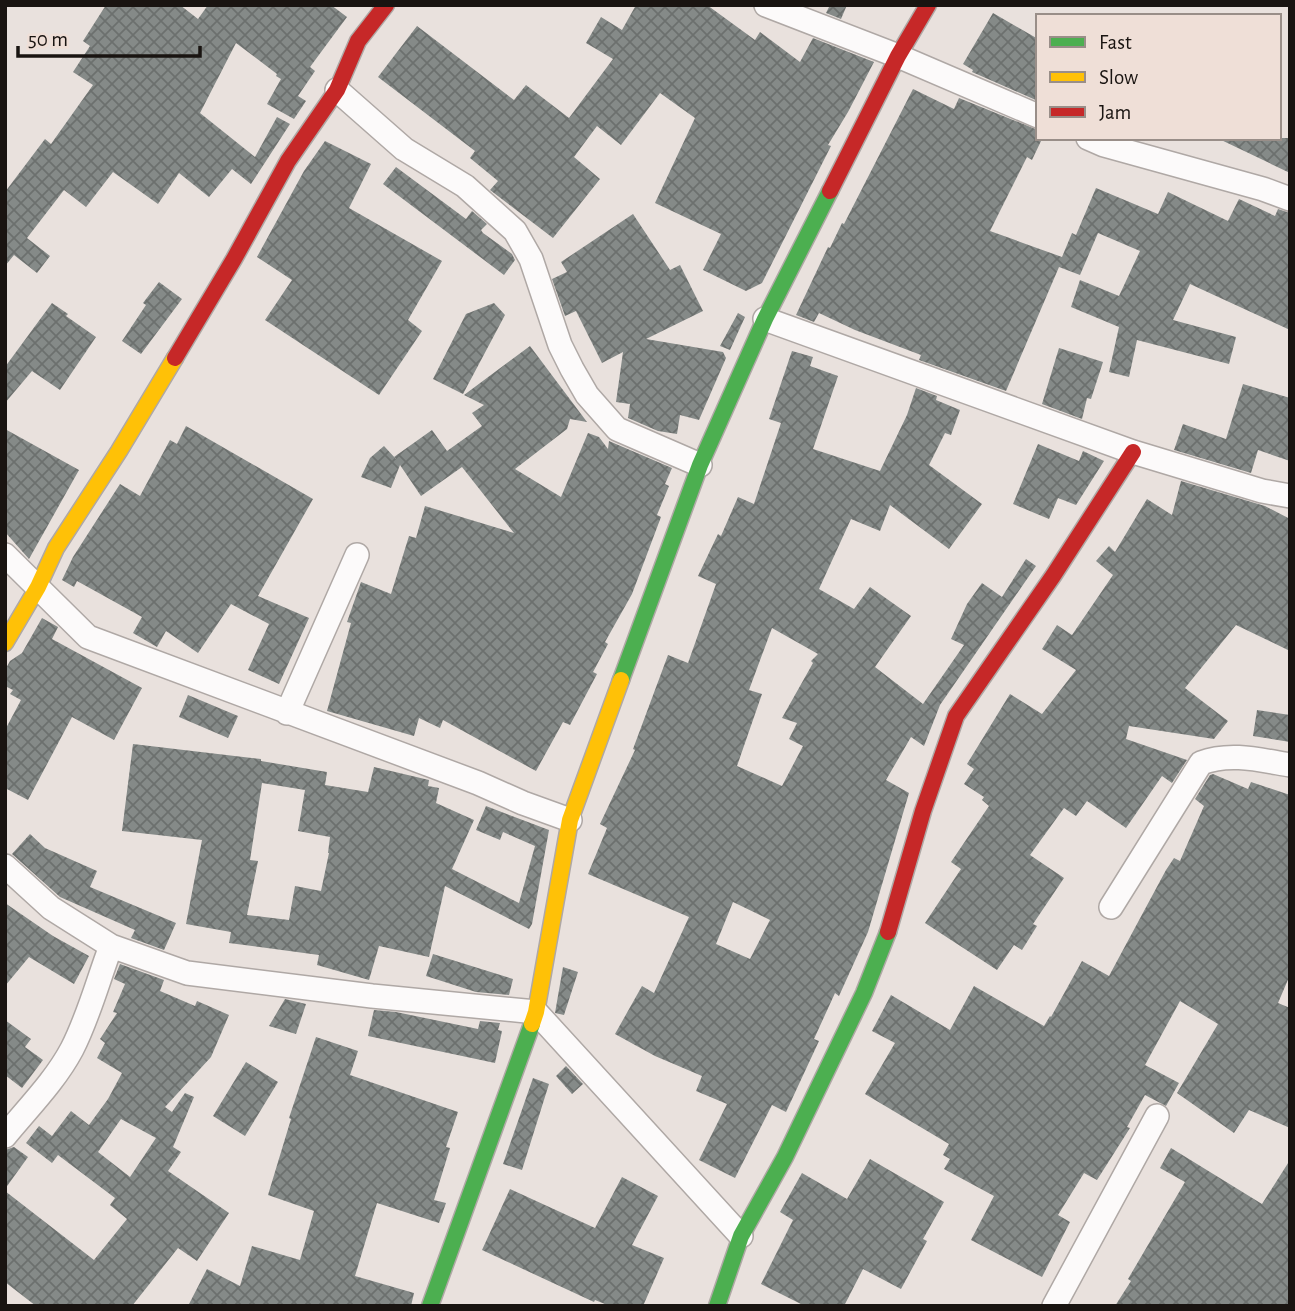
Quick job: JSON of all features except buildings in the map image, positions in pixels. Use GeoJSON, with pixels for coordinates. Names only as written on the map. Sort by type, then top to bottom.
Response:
{"type":"FeatureCollection","features":[{"type":"Feature","properties":{"kind":"street"},"geometry":{"type":"LineString","coordinates":[[5,643],[38,587],[56,548],[126,440],[234,259],[288,161],[337,90],[358,41],[386,5]]}},
{"type":"Feature","properties":{"kind":"street"},"geometry":{"type":"LineString","coordinates":[[766,5],[898,56],[1036,115]]}},
{"type":"Feature","properties":{"kind":"street"},"geometry":{"type":"LineString","coordinates":[[430,1306],[536,1012],[570,820],[700,465],[765,319],[898,56],[928,5]]}},
{"type":"Feature","properties":{"kind":"street"},"geometry":{"type":"LineString","coordinates":[[337,90],[404,149],[465,186],[515,230],[531,259],[560,345],[572,369],[587,395],[617,429],[700,465]]}},
{"type":"Feature","properties":{"kind":"street"},"geometry":{"type":"LineString","coordinates":[[1093,140],[1263,188],[1290,199]]}},
{"type":"Feature","properties":{"kind":"street"},"geometry":{"type":"LineString","coordinates":[[765,319],[1133,452],[1262,491],[1290,496]]}},
{"type":"Feature","properties":{"kind":"street"},"geometry":{"type":"LineString","coordinates":[[725,1303],[741,1236],[785,1157],[864,993],[886,938],[923,811],[956,716],[1053,576],[1133,452]]}},
{"type":"Feature","properties":{"kind":"street"},"geometry":{"type":"LineString","coordinates":[[5,555],[88,637],[570,820]]}},
{"type":"Feature","properties":{"kind":"street"},"geometry":{"type":"LineString","coordinates":[[287,713],[357,555]]}},
{"type":"Feature","properties":{"kind":"street"},"geometry":{"type":"LineString","coordinates":[[1111,907],[1201,763],[1215,758],[1238,757],[1290,765]]}},
{"type":"Feature","properties":{"kind":"street"},"geometry":{"type":"LineString","coordinates":[[5,866],[51,908],[111,946],[187,973],[372,996],[536,1012],[741,1236]]}},
{"type":"Feature","properties":{"kind":"street"},"geometry":{"type":"LineString","coordinates":[[5,1136],[52,1079],[71,1049],[111,946]]}},
{"type":"Feature","properties":{"kind":"street"},"geometry":{"type":"LineString","coordinates":[[1054,1306],[1157,1116]]}},
{"type":"Feature","properties":{"kind":"traffic: fast"},"geometry":{"type":"LineString","coordinates":[[621,680],[700,465],[765,319],[830,191]]}},
{"type":"Feature","properties":{"kind":"traffic: fast"},"geometry":{"type":"LineString","coordinates":[[717,1306],[741,1236],[785,1157],[864,993],[888,932]]}},
{"type":"Feature","properties":{"kind":"traffic: fast"},"geometry":{"type":"LineString","coordinates":[[430,1306],[532,1024]]}},
{"type":"Feature","properties":{"kind":"traffic: slow"},"geometry":{"type":"LineString","coordinates":[[5,643],[38,587],[56,548],[175,358]]}},
{"type":"Feature","properties":{"kind":"traffic: slow"},"geometry":{"type":"LineString","coordinates":[[532,1024],[570,820],[621,680]]}},
{"type":"Feature","properties":{"kind":"traffic: jam"},"geometry":{"type":"LineString","coordinates":[[175,358],[288,161],[337,90],[358,41],[386,5]]}},
{"type":"Feature","properties":{"kind":"traffic: jam"},"geometry":{"type":"LineString","coordinates":[[830,191],[898,56],[928,5]]}},
{"type":"Feature","properties":{"kind":"traffic: jam"},"geometry":{"type":"LineString","coordinates":[[888,932],[923,811],[956,716],[1053,576],[1133,452]]}}]}
